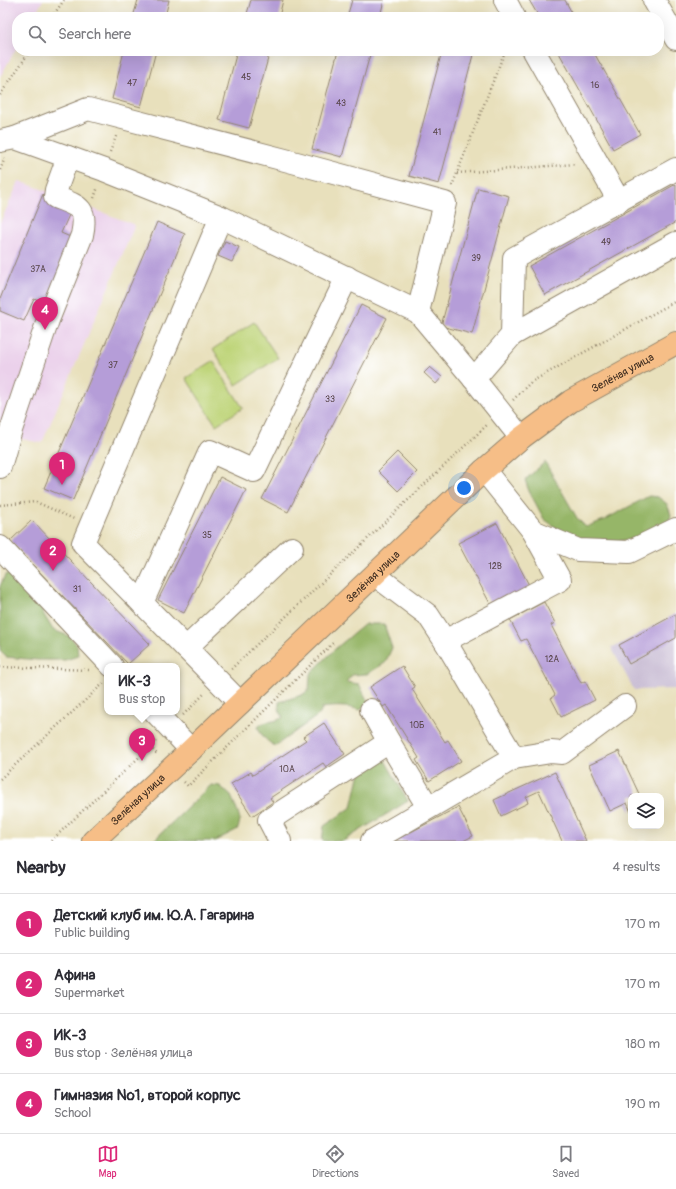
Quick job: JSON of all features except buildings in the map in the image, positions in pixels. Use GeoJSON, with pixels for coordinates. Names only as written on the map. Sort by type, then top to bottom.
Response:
{"type":"FeatureCollection","features":[{"type":"Feature","properties":{"kind":"main road","name":"Зелёная улица"},"geometry":{"type":"LineString","coordinates":[[94,841],[484,470],[521,438],[572,401],[676,343]]}},
{"type":"Feature","properties":{"kind":"street"},"geometry":{"type":"LineString","coordinates":[[505,0],[511,12]]}},
{"type":"Feature","properties":{"kind":"street"},"geometry":{"type":"LineString","coordinates":[[654,0],[661,12]]}},
{"type":"Feature","properties":{"kind":"street"},"geometry":{"type":"LineString","coordinates":[[664,18],[676,39]]}},
{"type":"Feature","properties":{"kind":"street"},"geometry":{"type":"LineString","coordinates":[[537,56],[619,201]]}},
{"type":"Feature","properties":{"kind":"street"},"geometry":{"type":"LineString","coordinates":[[8,140],[88,109],[445,203],[418,312]]}},
{"type":"Feature","properties":{"kind":"street"},"geometry":{"type":"LineString","coordinates":[[8,140],[68,157],[104,170],[221,217],[418,312],[521,438]]}},
{"type":"Feature","properties":{"kind":"street"},"geometry":{"type":"LineString","coordinates":[[0,467],[48,320],[85,225],[81,210],[75,205],[55,197],[56,190],[68,157]]}},
{"type":"Feature","properties":{"kind":"street"},"geometry":{"type":"LineString","coordinates":[[512,334],[514,258],[676,169]]}},
{"type":"Feature","properties":{"kind":"street"},"geometry":{"type":"LineString","coordinates":[[221,217],[83,543],[240,703]]}},
{"type":"Feature","properties":{"kind":"street"},"geometry":{"type":"LineString","coordinates":[[474,379],[512,334],[676,243]]}},
{"type":"Feature","properties":{"kind":"street"},"geometry":{"type":"LineString","coordinates":[[142,603],[210,451],[254,471],[347,277]]}},
{"type":"Feature","properties":{"kind":"street"},"geometry":{"type":"LineString","coordinates":[[445,640],[560,580],[534,531],[484,470]]}},
{"type":"Feature","properties":{"kind":"street"},"geometry":{"type":"LineString","coordinates":[[534,531],[578,550],[628,552],[676,529]]}},
{"type":"Feature","properties":{"kind":"street"},"geometry":{"type":"LineString","coordinates":[[0,547],[102,668]]}},
{"type":"Feature","properties":{"kind":"street"},"geometry":{"type":"LineString","coordinates":[[186,648],[292,548]]}},
{"type":"Feature","properties":{"kind":"street"},"geometry":{"type":"LineString","coordinates":[[375,575],[428,615],[445,640],[514,758]]}},
{"type":"Feature","properties":{"kind":"street"},"geometry":{"type":"LineString","coordinates":[[372,841],[514,758],[551,752],[562,753],[625,706]]}},
{"type":"Feature","properties":{"kind":"street"},"geometry":{"type":"LineString","coordinates":[[370,710],[428,807]]}},
{"type":"Feature","properties":{"kind":"street"},"geometry":{"type":"LineString","coordinates":[[162,720],[191,750]]}},
{"type":"Feature","properties":{"kind":"street"},"geometry":{"type":"LineString","coordinates":[[280,841],[269,820],[389,742]]}},
{"type":"Feature","properties":{"kind":"path"},"geometry":{"type":"LineString","coordinates":[[56,12],[64,0]]}},
{"type":"Feature","properties":{"kind":"path"},"geometry":{"type":"LineString","coordinates":[[0,95],[27,56]]}},
{"type":"Feature","properties":{"kind":"path"},"geometry":{"type":"LineString","coordinates":[[445,203],[503,56]]}},
{"type":"Feature","properties":{"kind":"path"},"geometry":{"type":"LineString","coordinates":[[457,173],[597,162]]}},
{"type":"Feature","properties":{"kind":"path"},"geometry":{"type":"LineString","coordinates":[[180,707],[218,681],[531,382],[676,301]]}},
{"type":"Feature","properties":{"kind":"path"},"geometry":{"type":"LineString","coordinates":[[0,505],[36,502],[90,526]]}},
{"type":"Feature","properties":{"kind":"path"},"geometry":{"type":"LineString","coordinates":[[188,786],[334,642]]}},
{"type":"Feature","properties":{"kind":"path"},"geometry":{"type":"LineString","coordinates":[[0,667],[102,668]]}},
{"type":"Feature","properties":{"kind":"path"},"geometry":{"type":"LineString","coordinates":[[0,779],[104,683]]}},
{"type":"Feature","properties":{"kind":"path"},"geometry":{"type":"LineString","coordinates":[[51,841],[162,720]]}},
{"type":"Feature","properties":{"kind":"shaded area"},"geometry":{"type":"Polygon","coordinates":[[[0,0],[43,0],[37,12],[12,12],[12,56],[0,77],[0,0]]]}},
{"type":"Feature","properties":{"kind":"shaded area"},"geometry":{"type":"Polygon","coordinates":[[[19,181],[135,225],[42,443],[0,435],[0,223],[19,181]]]}},
{"type":"Feature","properties":{"kind":"shaded area"},"geometry":{"type":"Polygon","coordinates":[[[676,614],[676,689],[634,690],[611,647],[619,645],[676,614]]]}},
{"type":"Feature","properties":{"kind":"green space"},"geometry":{"type":"Polygon","coordinates":[[[254,322],[278,358],[236,385],[213,349],[254,322]]]}},
{"type":"Feature","properties":{"kind":"green space"},"geometry":{"type":"Polygon","coordinates":[[[213,361],[243,408],[216,425],[186,378],[213,361]]]}},
{"type":"Feature","properties":{"kind":"green space"},"geometry":{"type":"Polygon","coordinates":[[[545,462],[577,518],[586,527],[604,520],[649,496],[658,497],[667,504],[671,515],[669,522],[639,538],[605,543],[580,541],[558,529],[544,519],[529,491],[525,480],[545,462]]]}},
{"type":"Feature","properties":{"kind":"green space"},"geometry":{"type":"Polygon","coordinates":[[[13,572],[38,598],[41,610],[53,630],[69,636],[77,645],[78,656],[65,660],[38,660],[6,657],[0,651],[0,586],[5,575],[13,572]]]}},
{"type":"Feature","properties":{"kind":"green space"},"geometry":{"type":"Polygon","coordinates":[[[365,624],[384,624],[392,648],[385,663],[367,674],[352,675],[346,682],[359,684],[368,702],[360,710],[341,707],[322,708],[320,714],[275,746],[269,742],[263,736],[258,727],[264,723],[283,717],[279,709],[279,702],[302,695],[309,690],[310,674],[335,649],[365,624]]]}},
{"type":"Feature","properties":{"kind":"green space"},"geometry":{"type":"Polygon","coordinates":[[[382,755],[408,801],[343,841],[322,840],[324,826],[352,807],[360,772],[382,755]]]}},
{"type":"Feature","properties":{"kind":"green space"},"geometry":{"type":"Polygon","coordinates":[[[211,785],[220,786],[231,796],[240,820],[238,829],[215,841],[153,841],[211,785]]]}},
{"type":"Feature","properties":{"kind":"place","name":"Гимназия №1, второй корпус"},"geometry":{"type":"Point","coordinates":[45,330]}},
{"type":"Feature","properties":{"kind":"place","name":"Детский клуб им. Ю.А. Гагарина"},"geometry":{"type":"Point","coordinates":[62,485]}},
{"type":"Feature","properties":{"kind":"place","name":"Афина"},"geometry":{"type":"Point","coordinates":[53,571]}},
{"type":"Feature","properties":{"kind":"place","name":"ИК-3"},"geometry":{"type":"Point","coordinates":[142,761]}}]}
